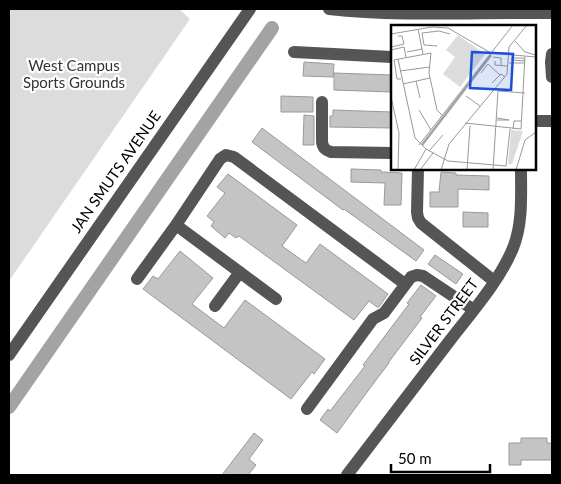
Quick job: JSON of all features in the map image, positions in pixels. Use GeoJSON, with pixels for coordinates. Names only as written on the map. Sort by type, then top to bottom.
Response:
{"type":"FeatureCollection","features":[{"type":"Feature","properties":{"kind":"street","name":"JAN SMUTS AVENUE"},"geometry":{"type":"LineString","coordinates":[[9,355],[250,9]]}},
{"type":"Feature","properties":{"kind":"street"},"geometry":{"type":"LineString","coordinates":[[329,9],[450,14],[525,11],[552,13]]}},
{"type":"Feature","properties":{"kind":"street"},"geometry":{"type":"LineString","coordinates":[[525,11],[525,25]]}},
{"type":"Feature","properties":{"kind":"street"},"geometry":{"type":"LineString","coordinates":[[294,52],[391,57]]}},
{"type":"Feature","properties":{"kind":"street"},"geometry":{"type":"LineString","coordinates":[[552,54],[552,77]]}},
{"type":"Feature","properties":{"kind":"street"},"geometry":{"type":"LineString","coordinates":[[322,102],[322,142],[326,151],[391,153]]}},
{"type":"Feature","properties":{"kind":"street"},"geometry":{"type":"LineString","coordinates":[[536,121],[552,121]]}},
{"type":"Feature","properties":{"kind":"street"},"geometry":{"type":"LineString","coordinates":[[137,279],[220,159],[223,156],[230,155],[405,284]]}},
{"type":"Feature","properties":{"kind":"street"},"geometry":{"type":"LineString","coordinates":[[418,170],[417,212],[421,223],[494,282]]}},
{"type":"Feature","properties":{"kind":"street","name":"SILVER STREET"},"geometry":{"type":"LineString","coordinates":[[347,475],[474,310],[502,270],[510,255],[517,234],[520,218],[522,170]]}},
{"type":"Feature","properties":{"kind":"street"},"geometry":{"type":"LineString","coordinates":[[176,225],[276,299]]}},
{"type":"Feature","properties":{"kind":"street"},"geometry":{"type":"LineString","coordinates":[[215,306],[240,272]]}},
{"type":"Feature","properties":{"kind":"street"},"geometry":{"type":"LineString","coordinates":[[307,408],[373,319],[384,313],[411,277],[417,274],[420,275],[474,310]]}},
{"type":"Feature","properties":{"kind":"green space","name":"West Campus Sports Grounds"},"geometry":{"type":"Polygon","coordinates":[[[9,9],[179,9],[190,19],[9,281],[9,9]]]}},
{"type":"Feature","properties":{"kind":"building"},"geometry":{"type":"Polygon","coordinates":[[[304,62],[334,64],[333,77],[303,76],[304,62]]]}},
{"type":"Feature","properties":{"kind":"building"},"geometry":{"type":"Polygon","coordinates":[[[334,73],[391,75],[391,92],[334,90],[334,73]]]}},
{"type":"Feature","properties":{"kind":"building"},"geometry":{"type":"Polygon","coordinates":[[[281,96],[313,97],[313,112],[281,112],[281,96]]]}},
{"type":"Feature","properties":{"kind":"building"},"geometry":{"type":"Polygon","coordinates":[[[333,110],[391,112],[391,128],[330,127],[330,116],[333,116],[333,110]]]}},
{"type":"Feature","properties":{"kind":"building"},"geometry":{"type":"Polygon","coordinates":[[[304,115],[314,116],[314,145],[303,145],[304,115]]]}},
{"type":"Feature","properties":{"kind":"building"},"geometry":{"type":"Polygon","coordinates":[[[262,128],[424,250],[416,261],[343,210],[252,142],[262,128]]]}},
{"type":"Feature","properties":{"kind":"building"},"geometry":{"type":"Polygon","coordinates":[[[351,169],[402,173],[401,205],[384,205],[385,183],[351,182],[351,169]]]}},
{"type":"Feature","properties":{"kind":"building"},"geometry":{"type":"Polygon","coordinates":[[[441,172],[456,173],[456,175],[489,176],[489,190],[458,189],[458,207],[430,207],[430,192],[439,192],[441,172]]]}},
{"type":"Feature","properties":{"kind":"building"},"geometry":{"type":"Polygon","coordinates":[[[228,174],[297,225],[282,246],[306,263],[320,244],[388,294],[379,307],[369,301],[354,320],[239,236],[236,238],[229,233],[225,238],[211,226],[214,222],[207,216],[225,193],[217,187],[228,174]]]}},
{"type":"Feature","properties":{"kind":"building"},"geometry":{"type":"Polygon","coordinates":[[[463,212],[488,213],[488,227],[463,227],[463,212]]]}},
{"type":"Feature","properties":{"kind":"building"},"geometry":{"type":"Polygon","coordinates":[[[180,251],[213,278],[192,304],[224,328],[245,300],[325,359],[291,399],[143,289],[153,276],[158,279],[180,251]]]}},
{"type":"Feature","properties":{"kind":"building"},"geometry":{"type":"Polygon","coordinates":[[[435,255],[463,274],[456,284],[428,264],[435,255]]]}},
{"type":"Feature","properties":{"kind":"building"},"geometry":{"type":"Polygon","coordinates":[[[421,285],[436,296],[420,317],[422,318],[337,433],[320,420],[328,409],[330,411],[365,366],[363,365],[421,285]]]}},
{"type":"Feature","properties":{"kind":"building"},"geometry":{"type":"Polygon","coordinates":[[[254,433],[263,440],[249,459],[256,465],[248,475],[222,475],[254,433]]]}},
{"type":"Feature","properties":{"kind":"building"},"geometry":{"type":"Polygon","coordinates":[[[521,438],[547,438],[547,443],[552,443],[552,460],[521,460],[521,465],[509,465],[509,443],[521,443],[521,438]]]}},
{"type":"Feature","properties":{"kind":"waterway"},"geometry":{"type":"LineString","coordinates":[[9,407],[272,28]]}}]}
